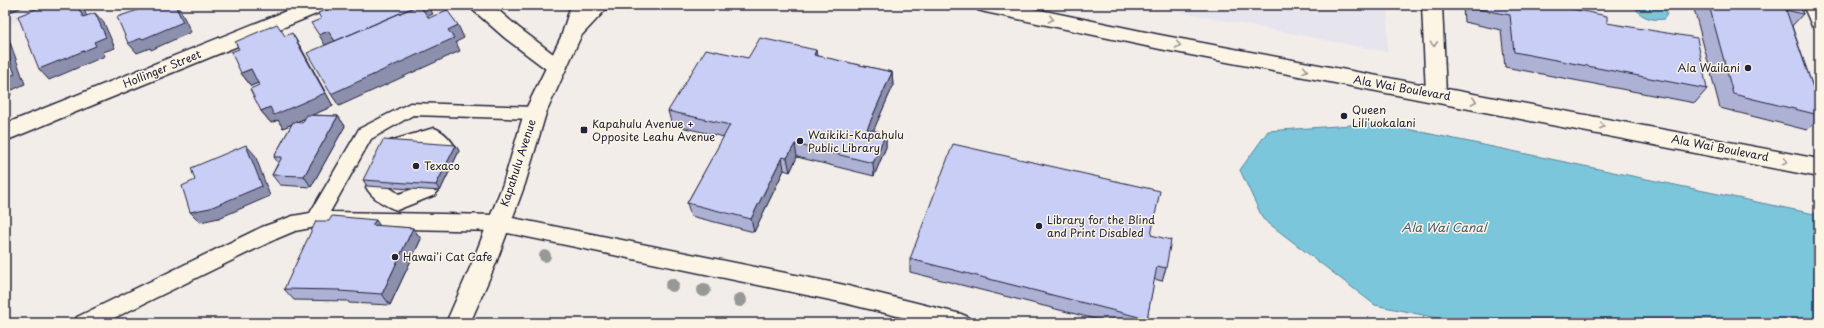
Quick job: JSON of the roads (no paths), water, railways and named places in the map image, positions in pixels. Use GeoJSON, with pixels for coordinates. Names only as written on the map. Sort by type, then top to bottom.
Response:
{"type":"FeatureCollection","features":[{"type":"Feature","properties":{"kind":"main road","name":"Hollinger Street"},"geometry":{"type":"LineString","coordinates":[[5,133],[319,5]]}},
{"type":"Feature","properties":{"kind":"main road"},"geometry":{"type":"LineString","coordinates":[[480,5],[512,33],[557,67]]}},
{"type":"Feature","properties":{"kind":"main road","name":"Kapahulu Avenue"},"geometry":{"type":"LineString","coordinates":[[458,323],[484,263],[514,184],[535,113],[571,36],[581,5]]}},
{"type":"Feature","properties":{"kind":"main road"},"geometry":{"type":"LineString","coordinates":[[571,36],[600,5]]}},
{"type":"Feature","properties":{"kind":"main road","name":"Ala Wai Boulevard"},"geometry":{"type":"LineString","coordinates":[[985,5],[1160,42],[1819,168]]}},
{"type":"Feature","properties":{"kind":"main road"},"geometry":{"type":"LineString","coordinates":[[1432,5],[1436,94]]}},
{"type":"Feature","properties":{"kind":"main road"},"geometry":{"type":"LineString","coordinates":[[1813,5],[1819,21]]}},
{"type":"Feature","properties":{"kind":"lane"},"geometry":{"type":"LineString","coordinates":[[316,219],[365,134],[410,109],[535,113]]}},
{"type":"Feature","properties":{"kind":"lane"},"geometry":{"type":"LineString","coordinates":[[430,142],[448,111]]}},
{"type":"Feature","properties":{"kind":"lane"},"geometry":{"type":"LineString","coordinates":[[396,146],[430,142],[448,150]]}},
{"type":"Feature","properties":{"kind":"lane"},"geometry":{"type":"LineString","coordinates":[[375,186],[401,196],[429,190]]}},
{"type":"Feature","properties":{"kind":"lane"},"geometry":{"type":"LineString","coordinates":[[388,220],[401,196]]}},
{"type":"Feature","properties":{"kind":"lane"},"geometry":{"type":"LineString","coordinates":[[84,323],[269,234],[293,224],[316,219],[498,223],[840,293],[961,323]]}},
{"type":"Feature","properties":{"kind":"water"},"geometry":{"type":"Polygon","coordinates":[[[1635,5],[1658,5],[1665,10],[1667,14],[1664,19],[1651,19],[1639,13],[1635,5]]]}},
{"type":"Feature","properties":{"kind":"water","name":"Ala Wai Canal"},"geometry":{"type":"Polygon","coordinates":[[[1378,123],[1819,215],[1819,323],[1461,323],[1375,305],[1263,219],[1240,170],[1268,131],[1378,123]]]}},
{"type":"Feature","properties":{"kind":"place","name":"Ala Wailani"},"geometry":{"type":"Point","coordinates":[1748,68]}},
{"type":"Feature","properties":{"kind":"place","name":"Queen Lili'uokalani"},"geometry":{"type":"Point","coordinates":[1344,116]}},
{"type":"Feature","properties":{"kind":"place","name":"Kapahulu Avenue + Opposite Leahu Avenue"},"geometry":{"type":"Point","coordinates":[584,130]}},
{"type":"Feature","properties":{"kind":"place","name":"Waikiki-Kapahulu Public Library"},"geometry":{"type":"Point","coordinates":[800,141]}},
{"type":"Feature","properties":{"kind":"place","name":"Texaco"},"geometry":{"type":"Point","coordinates":[416,166]}},
{"type":"Feature","properties":{"kind":"place","name":"Library for the Blind and Print Disabled"},"geometry":{"type":"Point","coordinates":[1039,226]}},
{"type":"Feature","properties":{"kind":"place","name":"Hawai'i Cat Cafe"},"geometry":{"type":"Point","coordinates":[395,257]}}]}
